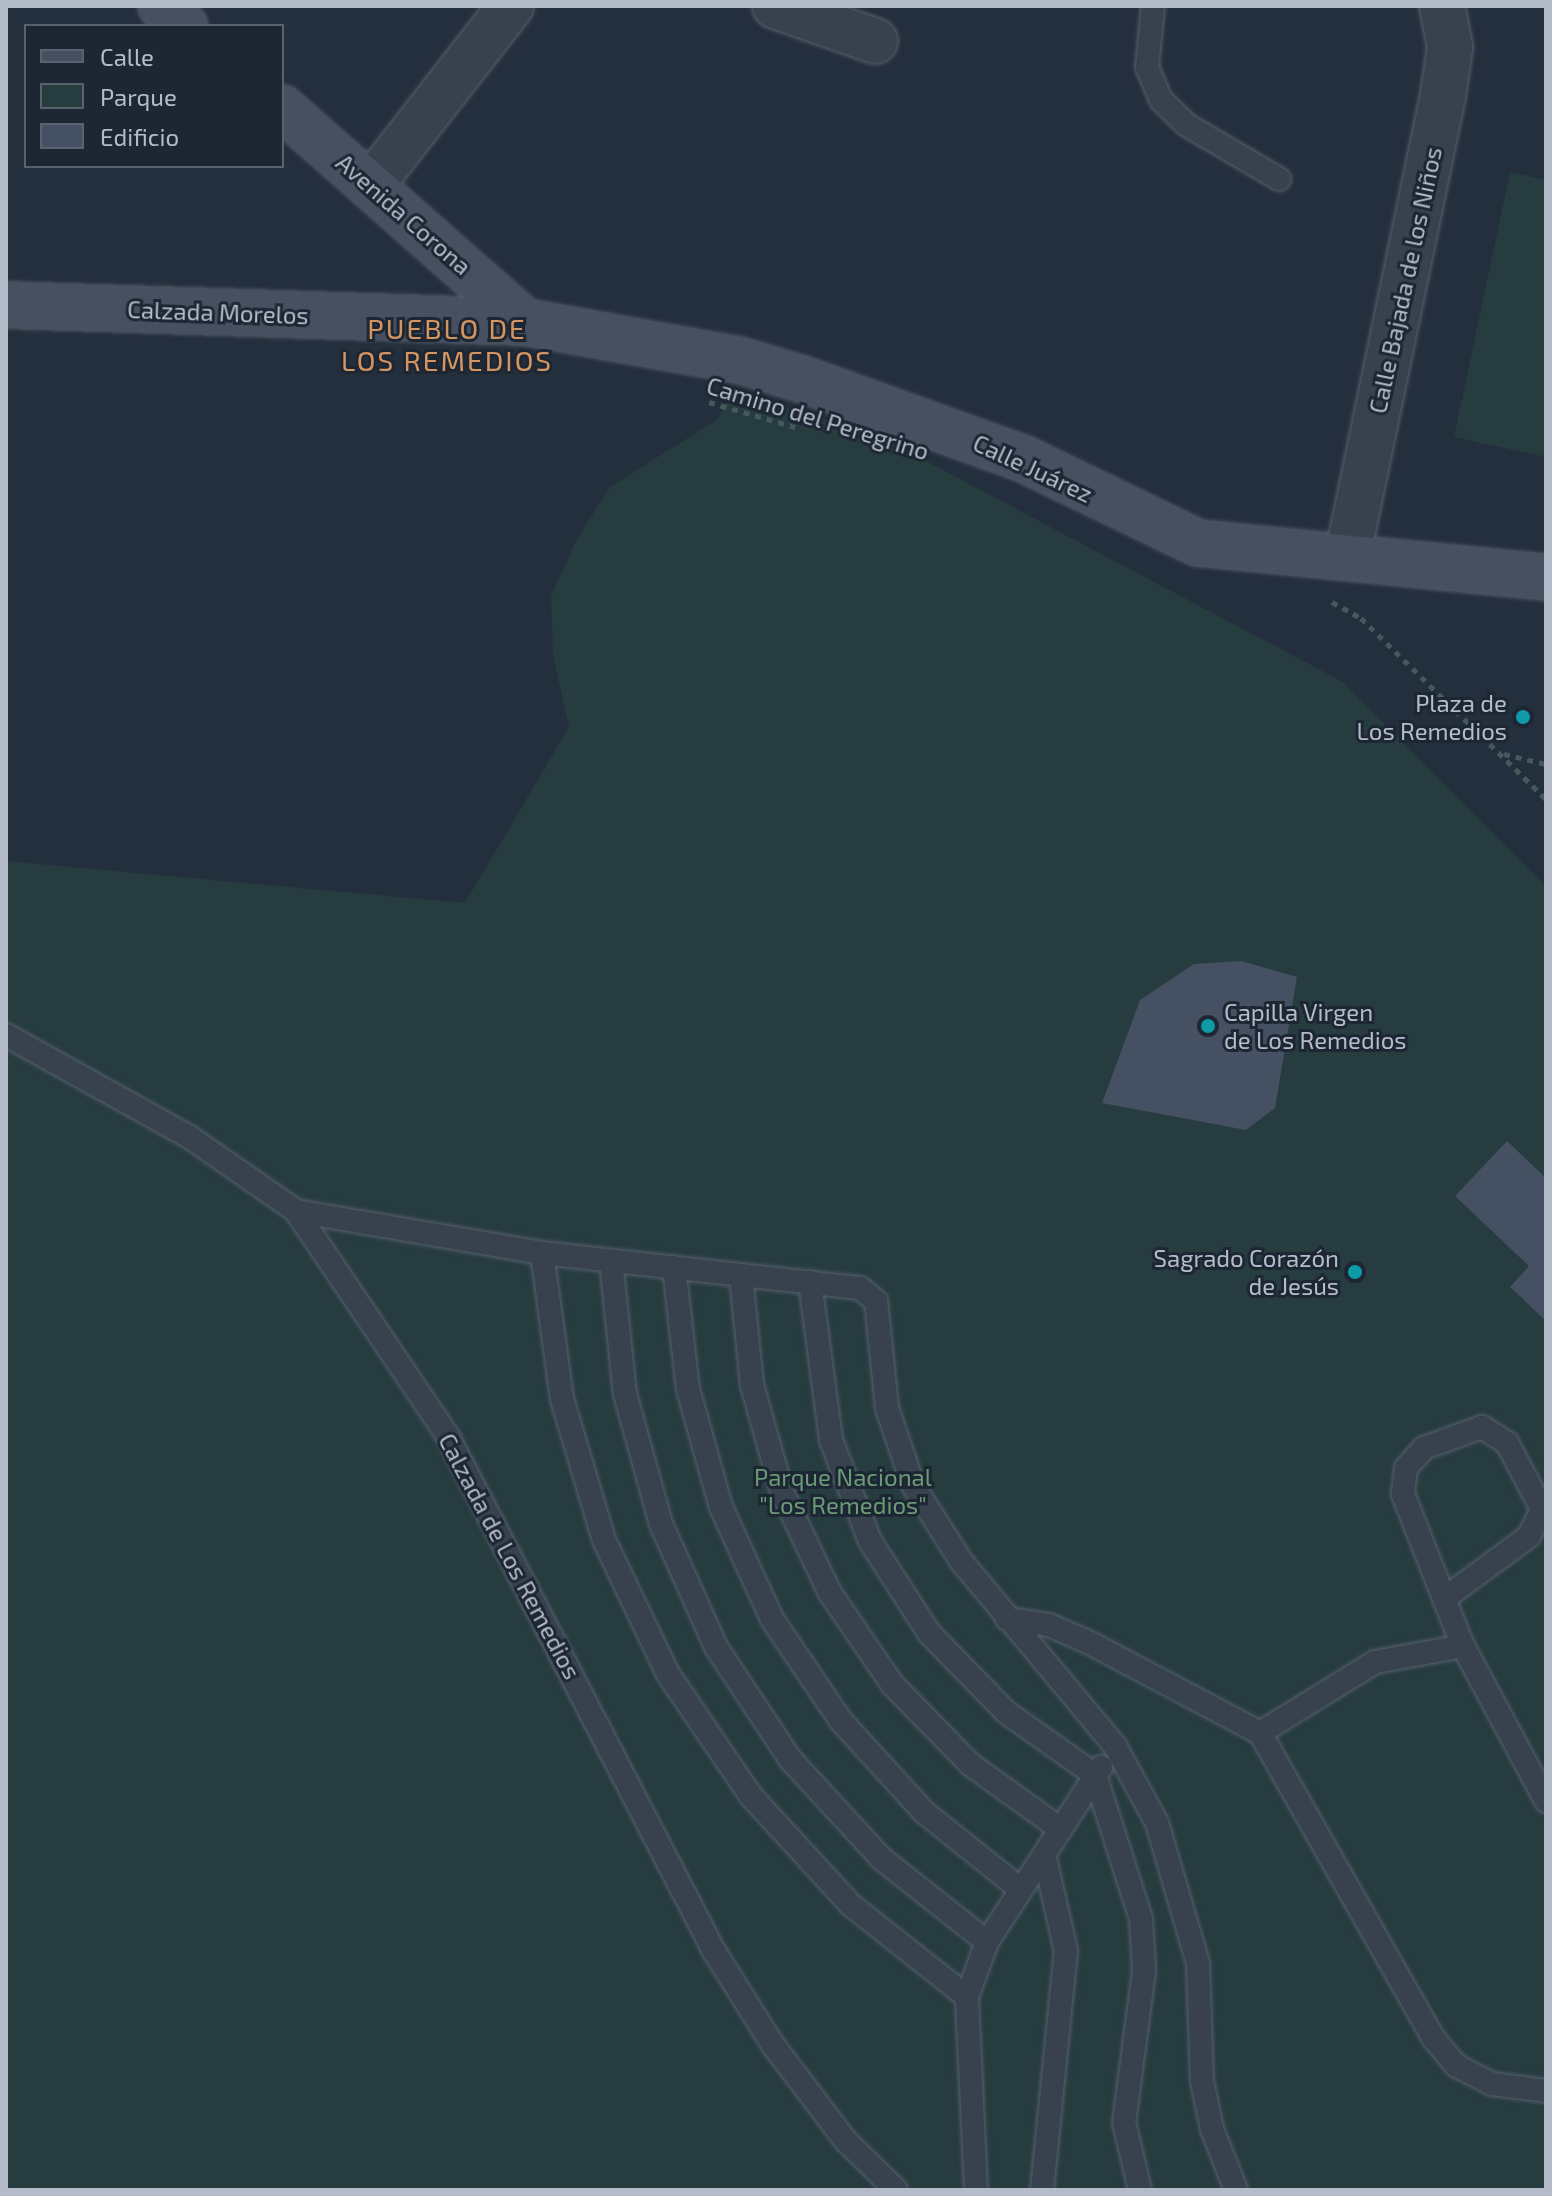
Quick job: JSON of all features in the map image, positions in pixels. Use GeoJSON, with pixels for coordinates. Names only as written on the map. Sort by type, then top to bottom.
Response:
{"type":"FeatureCollection","features":[{"type":"Feature","properties":{"kind":"main road"},"geometry":{"type":"LineString","coordinates":[[161,6],[183,24]]}},
{"type":"Feature","properties":{"kind":"main road","name":"Avenida Corona"},"geometry":{"type":"LineString","coordinates":[[284,110],[372,184],[525,322]]}},
{"type":"Feature","properties":{"kind":"main road","name":"Calzada Morelos"},"geometry":{"type":"LineString","coordinates":[[6,305],[525,322]]}},
{"type":"Feature","properties":{"kind":"main road","name":"Calle Juárez"},"geometry":{"type":"LineString","coordinates":[[525,322],[739,360],[802,379],[1024,459],[1198,543],[1250,553],[1348,554],[1546,577]]}},
{"type":"Feature","properties":{"kind":"street"},"geometry":{"type":"LineString","coordinates":[[372,184],[511,6]]}},
{"type":"Feature","properties":{"kind":"street"},"geometry":{"type":"LineString","coordinates":[[775,6],[875,41]]}},
{"type":"Feature","properties":{"kind":"street","name":"Calle Bajada de los Niños"},"geometry":{"type":"LineString","coordinates":[[1348,554],[1443,95],[1450,47],[1442,6]]}},
{"type":"Feature","properties":{"kind":"lane"},"geometry":{"type":"LineString","coordinates":[[1153,6],[1147,67],[1161,100],[1187,125],[1279,179]]}},
{"type":"Feature","properties":{"kind":"lane","name":"Calzada de Los Remedios"},"geometry":{"type":"LineString","coordinates":[[6,1035],[191,1138],[296,1211],[447,1435],[714,1951],[773,2045],[845,2140],[896,2190]]}},
{"type":"Feature","properties":{"kind":"lane"},"geometry":{"type":"LineString","coordinates":[[296,1211],[542,1253],[860,1288],[876,1301],[887,1408],[913,1485],[1007,1619],[1115,1746],[1157,1823],[1182,1892],[1198,1963],[1202,2081],[1236,2190]]}},
{"type":"Feature","properties":{"kind":"lane"},"geometry":{"type":"LineString","coordinates":[[542,1253],[570,1427],[604,1540],[668,1674],[751,1796],[851,1905],[967,1997]]}},
{"type":"Feature","properties":{"kind":"lane"},"geometry":{"type":"LineString","coordinates":[[611,1261],[625,1394],[661,1524],[716,1647],[790,1759],[861,1836],[987,1942]]}},
{"type":"Feature","properties":{"kind":"lane"},"geometry":{"type":"LineString","coordinates":[[674,1267],[688,1389],[721,1507],[772,1619],[851,1733],[924,1812],[1020,1889]]}},
{"type":"Feature","properties":{"kind":"lane"},"geometry":{"type":"LineString","coordinates":[[741,1275],[756,1400],[782,1492],[830,1593],[892,1684],[970,1764],[1060,1829]]}},
{"type":"Feature","properties":{"kind":"lane"},"geometry":{"type":"LineString","coordinates":[[810,1282],[831,1440],[870,1541],[940,1644],[1006,1712],[1095,1775],[1141,1919],[1144,1971],[1124,2122],[1140,2190]]}},
{"type":"Feature","properties":{"kind":"lane"},"geometry":{"type":"LineString","coordinates":[[1445,1598],[1529,1536],[1542,1509],[1507,1443],[1482,1427],[1424,1448],[1406,1468],[1403,1494],[1463,1646],[1546,1801]]}},
{"type":"Feature","properties":{"kind":"lane"},"geometry":{"type":"LineString","coordinates":[[1007,1619],[1049,1625],[1090,1643],[1260,1733],[1434,2039],[1457,2066],[1492,2084],[1546,2091]]}},
{"type":"Feature","properties":{"kind":"lane"},"geometry":{"type":"LineString","coordinates":[[1260,1733],[1375,1662],[1463,1646]]}},
{"type":"Feature","properties":{"kind":"lane"},"geometry":{"type":"LineString","coordinates":[[976,2190],[967,1997],[987,1942],[1115,1746]]}},
{"type":"Feature","properties":{"kind":"lane"},"geometry":{"type":"LineString","coordinates":[[1042,2190],[1066,1951],[1044,1854]]}},
{"type":"Feature","properties":{"kind":"path","name":"Camino del Peregrino"},"geometry":{"type":"LineString","coordinates":[[702,400],[805,430]]}},
{"type":"Feature","properties":{"kind":"path"},"geometry":{"type":"LineString","coordinates":[[1316,593],[1361,618],[1504,754],[1546,799]]}},
{"type":"Feature","properties":{"kind":"path"},"geometry":{"type":"LineString","coordinates":[[1504,754],[1546,764]]}},
{"type":"Feature","properties":{"kind":"green space"},"geometry":{"type":"Polygon","coordinates":[[[1510,172],[1546,180],[1546,457],[1454,437],[1510,172]]]}},
{"type":"Feature","properties":{"kind":"green space","name":"Parque Nacional \"Los Remedios\""},"geometry":{"type":"Polygon","coordinates":[[[732,391],[875,434],[1343,682],[1546,886],[1546,2190],[6,2190],[6,861],[465,903],[569,727],[553,655],[551,596],[577,539],[610,487],[718,419],[732,391]]]}},
{"type":"Feature","properties":{"kind":"building","name":"Capilla Virgen de Los Remedios"},"geometry":{"type":"Polygon","coordinates":[[[1241,961],[1297,977],[1275,1108],[1246,1130],[1102,1103],[1140,1000],[1194,964],[1241,961]]]}},
{"type":"Feature","properties":{"kind":"building"},"geometry":{"type":"Polygon","coordinates":[[[1507,1141],[1546,1178],[1546,1321],[1510,1287],[1529,1266],[1455,1196],[1507,1141]]]}},
{"type":"Feature","properties":{"kind":"place","name":"Plaza de Los Remedios"},"geometry":{"type":"Point","coordinates":[1523,717]}},
{"type":"Feature","properties":{"kind":"place","name":"Capilla Virgen de Los Remedios"},"geometry":{"type":"Point","coordinates":[1208,1026]}},
{"type":"Feature","properties":{"kind":"place","name":"Sagrado Corazón de Jesús"},"geometry":{"type":"Point","coordinates":[1355,1272]}},
{"type":"Feature","properties":{"kind":"district","name":"PUEBLO DE LOS REMEDIOS"},"geometry":{"type":"Point","coordinates":[447,344]}}]}
